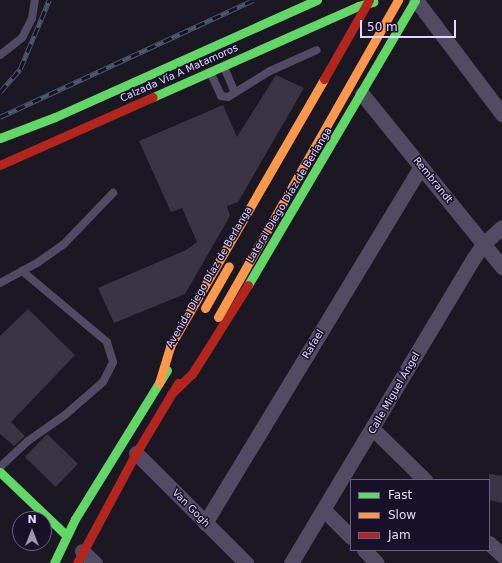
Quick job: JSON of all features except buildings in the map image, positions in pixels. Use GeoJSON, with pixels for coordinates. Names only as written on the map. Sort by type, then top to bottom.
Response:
{"type":"FeatureCollection","features":[{"type":"Feature","properties":{"kind":"street","name":"Calzada Vía A Matamoros"},"geometry":{"type":"LineString","coordinates":[[0,165],[368,1],[381,0]]}},
{"type":"Feature","properties":{"kind":"street"},"geometry":{"type":"LineString","coordinates":[[375,12],[381,0]]}},
{"type":"Feature","properties":{"kind":"street"},"geometry":{"type":"LineString","coordinates":[[94,563],[80,557],[136,453],[218,317],[398,0]]}},
{"type":"Feature","properties":{"kind":"street"},"geometry":{"type":"LineString","coordinates":[[415,0],[502,114]]}},
{"type":"Feature","properties":{"kind":"street","name":"Lateral Diego Díaz de Berlanga"},"geometry":{"type":"LineString","coordinates":[[171,394],[192,374],[226,323],[362,94],[415,0]]}},
{"type":"Feature","properties":{"kind":"street","name":"Calzada Vía A Matamoros"},"geometry":{"type":"LineString","coordinates":[[0,138],[55,117],[313,1]]}},
{"type":"Feature","properties":{"kind":"street"},"geometry":{"type":"LineString","coordinates":[[159,383],[170,346],[368,1]]}},
{"type":"Feature","properties":{"kind":"street"},"geometry":{"type":"LineString","coordinates":[[349,35],[365,33],[380,41],[385,51]]}},
{"type":"Feature","properties":{"kind":"street"},"geometry":{"type":"LineString","coordinates":[[0,138],[29,120],[188,46]]}},
{"type":"Feature","properties":{"kind":"street"},"geometry":{"type":"LineString","coordinates":[[281,174],[348,58]]}},
{"type":"Feature","properties":{"kind":"street","name":"Rembrandt"},"geometry":{"type":"LineString","coordinates":[[362,94],[502,268]]}},
{"type":"Feature","properties":{"kind":"street","name":"Rafael"},"geometry":{"type":"LineString","coordinates":[[205,523],[421,166]]}},
{"type":"Feature","properties":{"kind":"street","name":"Calle Miguel Ángel"},"geometry":{"type":"LineString","coordinates":[[291,563],[483,244],[502,227]]}},
{"type":"Feature","properties":{"kind":"street","name":"Avenida Diego Díaz de Berlanga"},"geometry":{"type":"LineString","coordinates":[[203,311],[235,254]]}},
{"type":"Feature","properties":{"kind":"street","name":"Avenida Diego Díaz de Berlanga"},"geometry":{"type":"LineString","coordinates":[[54,563],[66,535],[184,342]]}},
{"type":"Feature","properties":{"kind":"street"},"geometry":{"type":"LineString","coordinates":[[373,429],[424,479]]}},
{"type":"Feature","properties":{"kind":"street","name":"Van Gogh"},"geometry":{"type":"LineString","coordinates":[[136,453],[246,563]]}},
{"type":"Feature","properties":{"kind":"street"},"geometry":{"type":"LineString","coordinates":[[0,472],[66,535]]}},
{"type":"Feature","properties":{"kind":"street"},"geometry":{"type":"LineString","coordinates":[[324,510],[350,536]]}},
{"type":"Feature","properties":{"kind":"street"},"geometry":{"type":"LineString","coordinates":[[490,544],[502,555]]}},
{"type":"Feature","properties":{"kind":"street"},"geometry":{"type":"LineString","coordinates":[[365,551],[377,563]]}},
{"type":"Feature","properties":{"kind":"lane"},"geometry":{"type":"LineString","coordinates":[[0,55],[22,38],[32,18],[35,0]]}},
{"type":"Feature","properties":{"kind":"lane"},"geometry":{"type":"LineString","coordinates":[[313,1],[318,23]]}},
{"type":"Feature","properties":{"kind":"lane"},"geometry":{"type":"LineString","coordinates":[[210,72],[221,96],[226,98],[270,71],[317,50]]}},
{"type":"Feature","properties":{"kind":"lane"},"geometry":{"type":"LineString","coordinates":[[362,94],[352,82],[351,76],[366,50]]}},
{"type":"Feature","properties":{"kind":"lane"},"geometry":{"type":"LineString","coordinates":[[223,66],[235,93]]}},
{"type":"Feature","properties":{"kind":"lane"},"geometry":{"type":"LineString","coordinates":[[0,283],[22,271],[64,244],[113,193]]}},
{"type":"Feature","properties":{"kind":"lane"},"geometry":{"type":"LineString","coordinates":[[0,467],[28,441],[65,415],[103,382],[113,362],[107,342],[22,271]]}},
{"type":"Feature","properties":{"kind":"railway"},"geometry":{"type":"LineString","coordinates":[[0,92],[20,69],[49,0]]}},
{"type":"Feature","properties":{"kind":"railway"},"geometry":{"type":"LineString","coordinates":[[0,117],[253,0]]}},
{"type":"Feature","properties":{"kind":"traffic: fast"},"geometry":{"type":"LineString","coordinates":[[0,138],[55,117],[317,0]]}},
{"type":"Feature","properties":{"kind":"traffic: fast"},"geometry":{"type":"LineString","coordinates":[[248,285],[415,0]]}},
{"type":"Feature","properties":{"kind":"traffic: fast"},"geometry":{"type":"LineString","coordinates":[[153,97],[358,6],[373,2]]}},
{"type":"Feature","properties":{"kind":"traffic: fast"},"geometry":{"type":"LineString","coordinates":[[54,563],[75,519],[167,370]]}},
{"type":"Feature","properties":{"kind":"traffic: fast"},"geometry":{"type":"LineString","coordinates":[[0,472],[66,535]]}},
{"type":"Feature","properties":{"kind":"traffic: slow"},"geometry":{"type":"LineString","coordinates":[[218,317],[398,0]]}},
{"type":"Feature","properties":{"kind":"traffic: slow"},"geometry":{"type":"LineString","coordinates":[[159,383],[170,346],[324,79]]}},
{"type":"Feature","properties":{"kind":"traffic: slow"},"geometry":{"type":"LineString","coordinates":[[205,308],[229,266]]}},
{"type":"Feature","properties":{"kind":"traffic: jam"},"geometry":{"type":"LineString","coordinates":[[324,79],[369,0]]}},
{"type":"Feature","properties":{"kind":"traffic: jam"},"geometry":{"type":"LineString","coordinates":[[0,165],[153,97]]}},
{"type":"Feature","properties":{"kind":"traffic: jam"},"geometry":{"type":"LineString","coordinates":[[171,394],[192,374],[248,285]]}},
{"type":"Feature","properties":{"kind":"traffic: jam"},"geometry":{"type":"LineString","coordinates":[[77,563],[136,453],[178,383]]}}]}
